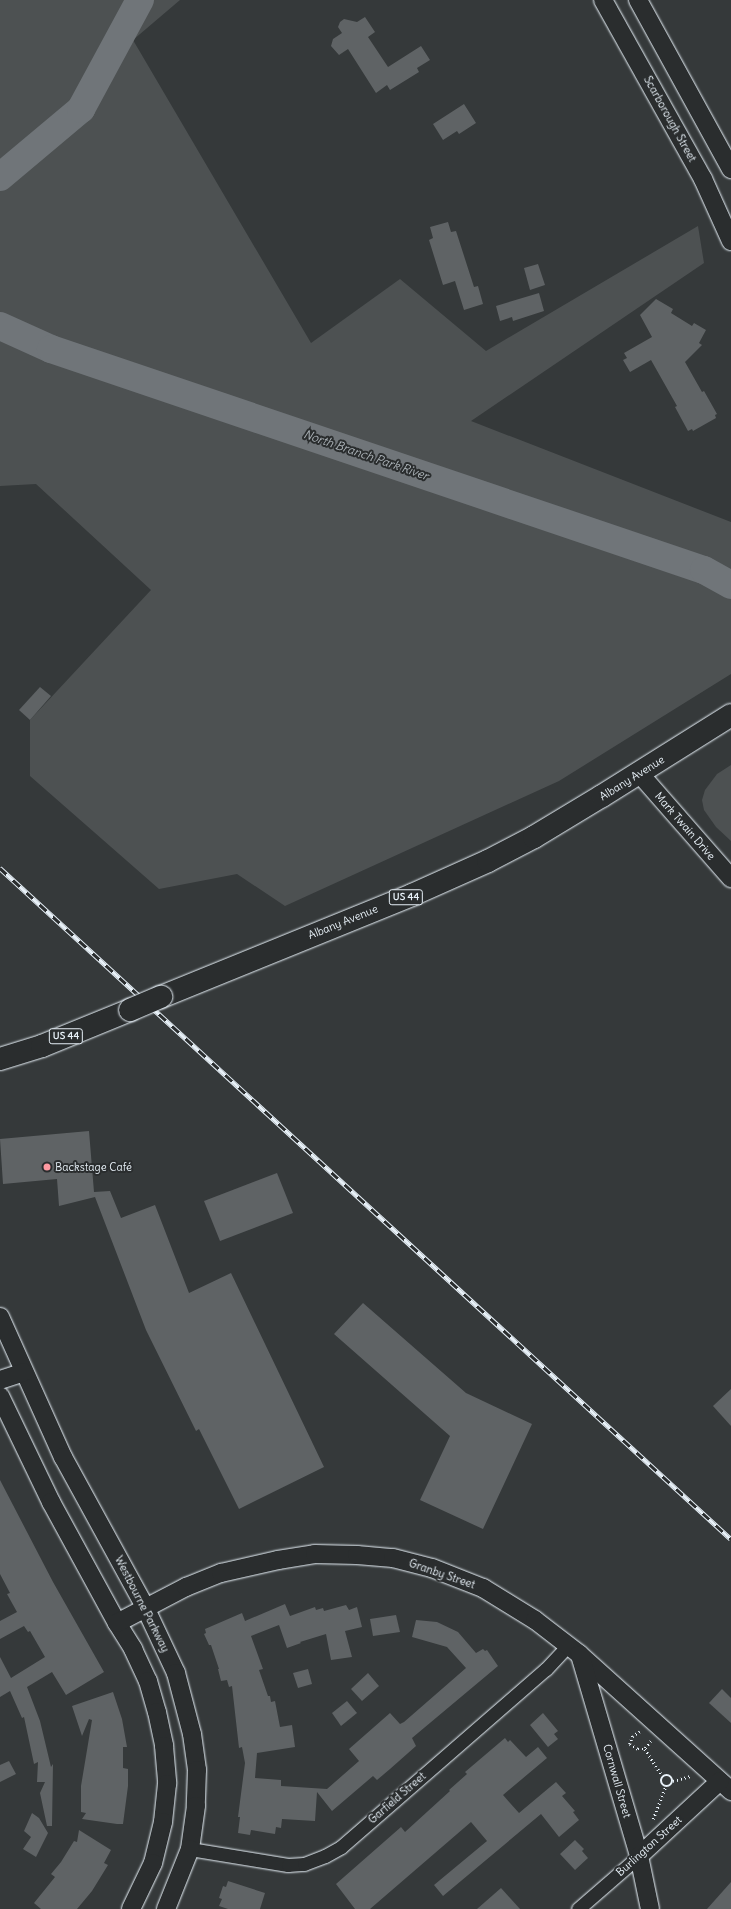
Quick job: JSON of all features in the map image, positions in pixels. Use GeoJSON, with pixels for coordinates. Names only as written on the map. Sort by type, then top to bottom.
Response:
{"type":"FeatureCollection","features":[{"type":"Feature","properties":{"kind":"highway","name":"Albany Avenue"},"geometry":{"type":"LineString","coordinates":[[0,1059],[42,1046],[412,895],[488,861],[534,837],[731,715]]}},
{"type":"Feature","properties":{"kind":"main road","name":"Scarborough Street"},"geometry":{"type":"LineString","coordinates":[[603,0],[703,179],[731,241]]}},
{"type":"Feature","properties":{"kind":"main road"},"geometry":{"type":"LineString","coordinates":[[613,17],[640,3],[730,167],[703,179]]}},
{"type":"Feature","properties":{"kind":"main road","name":"Mark Twain Drive"},"geometry":{"type":"LineString","coordinates":[[639,773],[731,878]]}},
{"type":"Feature","properties":{"kind":"main road","name":"Westbourne Parkway"},"geometry":{"type":"LineString","coordinates":[[0,1317],[63,1457],[145,1607],[176,1673],[192,1734],[197,1770],[196,1806],[190,1849],[166,1909]]}},
{"type":"Feature","properties":{"kind":"main road"},"geometry":{"type":"LineString","coordinates":[[0,1380],[24,1372]]}},
{"type":"Feature","properties":{"kind":"main road"},"geometry":{"type":"LineString","coordinates":[[0,1396],[51,1502],[148,1681],[164,1746],[167,1784],[163,1822],[153,1863],[131,1909]]}},
{"type":"Feature","properties":{"kind":"main road","name":"Granby Street"},"geometry":{"type":"LineString","coordinates":[[116,1623],[145,1607],[221,1573],[250,1565],[316,1554],[393,1558],[432,1568],[483,1588],[535,1620],[574,1649],[726,1786]]}},
{"type":"Feature","properties":{"kind":"main road","name":"Cornwall Street"},"geometry":{"type":"LineString","coordinates":[[574,1649],[639,1856],[650,1909]]}},
{"type":"Feature","properties":{"kind":"main road","name":"Burlington Street"},"geometry":{"type":"LineString","coordinates":[[639,1856],[726,1786]]}},
{"type":"Feature","properties":{"kind":"street","name":"Garfield Street"},"geometry":{"type":"LineString","coordinates":[[190,1849],[288,1865],[304,1864],[325,1856],[341,1847],[540,1674],[574,1649]]}},
{"type":"Feature","properties":{"kind":"street","name":"Burlington Street"},"geometry":{"type":"LineString","coordinates":[[578,1909],[639,1856]]}},
{"type":"Feature","properties":{"kind":"path"},"geometry":{"type":"LineString","coordinates":[[645,1732],[635,1734],[630,1742],[634,1748],[645,1749]]}},
{"type":"Feature","properties":{"kind":"path"},"geometry":{"type":"LineString","coordinates":[[645,1749],[650,1743],[650,1737]]}},
{"type":"Feature","properties":{"kind":"path"},"geometry":{"type":"LineString","coordinates":[[645,1749],[663,1777],[661,1782],[665,1787]]}},
{"type":"Feature","properties":{"kind":"path"},"geometry":{"type":"LineString","coordinates":[[663,1777],[669,1776],[673,1781]]}},
{"type":"Feature","properties":{"kind":"path"},"geometry":{"type":"LineString","coordinates":[[665,1787],[671,1786],[673,1781],[694,1776]]}},
{"type":"Feature","properties":{"kind":"path"},"geometry":{"type":"LineString","coordinates":[[653,1820],[665,1787]]}},
{"type":"Feature","properties":{"kind":"shaded area"},"geometry":{"type":"Polygon","coordinates":[[[0,0],[180,0],[133,40],[311,343],[400,279],[486,351],[698,226],[704,263],[471,421],[731,522],[731,674],[559,781],[285,906],[237,874],[159,889],[30,776],[30,720],[151,590],[36,484],[0,486],[0,0]]]}},
{"type":"Feature","properties":{"kind":"shaded area"},"geometry":{"type":"Polygon","coordinates":[[[731,765],[731,841],[716,827],[704,810],[702,800],[705,790],[717,774],[731,765]]]}},
{"type":"Feature","properties":{"kind":"building"},"geometry":{"type":"Polygon","coordinates":[[[365,17],[375,32],[368,37],[388,67],[421,46],[430,60],[417,68],[419,72],[390,90],[387,85],[376,93],[348,49],[339,55],[331,46],[333,39],[342,33],[338,27],[340,22],[344,19],[357,22],[365,17]]]}},
{"type":"Feature","properties":{"kind":"building"},"geometry":{"type":"Polygon","coordinates":[[[464,104],[476,123],[459,134],[457,131],[443,140],[433,124],[464,104]]]}},
{"type":"Feature","properties":{"kind":"building"},"geometry":{"type":"Polygon","coordinates":[[[448,222],[451,232],[456,231],[474,287],[478,286],[483,304],[464,310],[455,281],[443,285],[429,240],[433,238],[430,227],[448,222]]]}},
{"type":"Feature","properties":{"kind":"building"},"geometry":{"type":"Polygon","coordinates":[[[538,264],[545,285],[530,290],[524,268],[538,264]]]}},
{"type":"Feature","properties":{"kind":"building"},"geometry":{"type":"Polygon","coordinates":[[[539,293],[544,311],[513,321],[512,317],[500,321],[496,306],[539,293]]]}},
{"type":"Feature","properties":{"kind":"building"},"geometry":{"type":"Polygon","coordinates":[[[656,299],[673,309],[671,313],[692,326],[694,323],[706,330],[699,343],[702,345],[685,362],[702,392],[704,391],[717,414],[715,415],[716,418],[693,431],[692,429],[688,431],[675,407],[677,406],[651,360],[630,372],[623,360],[627,358],[624,353],[652,337],[640,315],[656,299]]]}},
{"type":"Feature","properties":{"kind":"building"},"geometry":{"type":"Polygon","coordinates":[[[40,687],[51,696],[30,720],[19,710],[40,687]]]}},
{"type":"Feature","properties":{"kind":"building"},"geometry":{"type":"Polygon","coordinates":[[[89,1131],[94,1192],[110,1191],[121,1218],[155,1205],[189,1293],[231,1273],[324,1467],[239,1509],[199,1429],[196,1431],[146,1330],[95,1197],[59,1206],[57,1179],[3,1184],[0,1139],[89,1131]]]}},
{"type":"Feature","properties":{"kind":"building"},"geometry":{"type":"Polygon","coordinates":[[[277,1173],[293,1213],[220,1241],[204,1201],[277,1173]]]}},
{"type":"Feature","properties":{"kind":"building"},"geometry":{"type":"Polygon","coordinates":[[[363,1303],[466,1393],[532,1424],[483,1529],[420,1500],[450,1436],[334,1334],[363,1303]]]}},
{"type":"Feature","properties":{"kind":"building"},"geometry":{"type":"Polygon","coordinates":[[[731,1389],[731,1426],[713,1406],[731,1389]]]}},
{"type":"Feature","properties":{"kind":"building"},"geometry":{"type":"Polygon","coordinates":[[[0,1480],[53,1582],[104,1672],[66,1695],[52,1672],[27,1687],[40,1721],[51,1767],[53,1764],[52,1826],[47,1826],[40,1793],[45,1782],[37,1782],[38,1762],[34,1764],[24,1717],[22,1718],[10,1691],[0,1697],[0,1657],[11,1678],[45,1657],[30,1631],[28,1632],[24,1626],[0,1639],[0,1621],[17,1612],[7,1594],[10,1593],[0,1574],[0,1480]]]}},
{"type":"Feature","properties":{"kind":"building"},"geometry":{"type":"Polygon","coordinates":[[[285,1604],[290,1616],[315,1607],[316,1610],[323,1608],[324,1611],[346,1605],[349,1610],[357,1607],[362,1627],[345,1631],[352,1657],[331,1660],[326,1634],[300,1642],[301,1643],[287,1648],[279,1625],[251,1636],[263,1669],[259,1670],[268,1696],[270,1696],[271,1702],[275,1701],[280,1727],[292,1725],[295,1747],[257,1753],[255,1778],[281,1780],[281,1786],[327,1789],[359,1761],[349,1749],[390,1713],[400,1724],[404,1722],[466,1668],[447,1647],[412,1637],[416,1620],[437,1622],[458,1632],[476,1653],[483,1649],[485,1651],[487,1650],[498,1666],[412,1738],[416,1746],[390,1769],[377,1780],[373,1776],[332,1811],[317,1792],[315,1821],[282,1819],[281,1828],[276,1827],[275,1834],[251,1830],[250,1835],[238,1833],[240,1817],[238,1817],[245,1763],[242,1747],[239,1748],[232,1686],[229,1687],[227,1680],[221,1681],[219,1669],[211,1645],[209,1645],[204,1634],[206,1633],[205,1629],[242,1613],[245,1621],[285,1604]]]}},
{"type":"Feature","properties":{"kind":"building"},"geometry":{"type":"Polygon","coordinates":[[[396,1615],[400,1632],[373,1636],[370,1619],[396,1615]]]}},
{"type":"Feature","properties":{"kind":"building"},"geometry":{"type":"Polygon","coordinates":[[[308,1669],[312,1684],[298,1688],[293,1673],[308,1669]]]}},
{"type":"Feature","properties":{"kind":"building"},"geometry":{"type":"Polygon","coordinates":[[[368,1673],[379,1686],[362,1701],[351,1689],[368,1673]]]}},
{"type":"Feature","properties":{"kind":"building"},"geometry":{"type":"Polygon","coordinates":[[[722,1689],[731,1698],[731,1723],[709,1703],[722,1689]]]}},
{"type":"Feature","properties":{"kind":"building"},"geometry":{"type":"Polygon","coordinates":[[[113,1692],[122,1719],[127,1747],[123,1747],[123,1768],[128,1769],[128,1786],[123,1824],[82,1819],[86,1813],[81,1812],[81,1786],[92,1720],[89,1719],[82,1736],[72,1706],[113,1692]]]}},
{"type":"Feature","properties":{"kind":"building"},"geometry":{"type":"Polygon","coordinates":[[[347,1701],[357,1713],[341,1726],[332,1713],[347,1701]]]}},
{"type":"Feature","properties":{"kind":"building"},"geometry":{"type":"Polygon","coordinates":[[[543,1713],[558,1731],[554,1734],[558,1739],[548,1747],[530,1725],[543,1713]]]}},
{"type":"Feature","properties":{"kind":"building"},"geometry":{"type":"Polygon","coordinates":[[[505,1738],[508,1742],[510,1740],[526,1757],[538,1747],[547,1758],[503,1795],[519,1813],[556,1782],[566,1793],[562,1796],[575,1811],[573,1812],[579,1820],[559,1837],[541,1814],[443,1896],[434,1885],[487,1841],[471,1822],[370,1909],[355,1909],[336,1884],[401,1827],[405,1832],[467,1774],[465,1772],[505,1738]]]}},
{"type":"Feature","properties":{"kind":"building"},"geometry":{"type":"Polygon","coordinates":[[[9,1761],[16,1774],[0,1782],[0,1765],[9,1761]]]}},
{"type":"Feature","properties":{"kind":"building"},"geometry":{"type":"Polygon","coordinates":[[[32,1813],[39,1818],[48,1833],[36,1857],[23,1849],[31,1837],[24,1831],[32,1813]]]}},
{"type":"Feature","properties":{"kind":"building"},"geometry":{"type":"Polygon","coordinates":[[[79,1830],[111,1850],[104,1863],[108,1865],[92,1891],[77,1909],[41,1909],[34,1903],[55,1877],[51,1874],[61,1862],[74,1841],[77,1842],[79,1830]]]}},
{"type":"Feature","properties":{"kind":"building"},"geometry":{"type":"Polygon","coordinates":[[[575,1840],[584,1849],[582,1851],[588,1858],[575,1870],[560,1854],[575,1840]]]}},
{"type":"Feature","properties":{"kind":"building"},"geometry":{"type":"Polygon","coordinates":[[[228,1881],[265,1893],[260,1909],[228,1909],[219,1906],[222,1899],[219,1898],[223,1886],[226,1887],[228,1881]]]}},
{"type":"Feature","properties":{"kind":"building"},"geometry":{"type":"Polygon","coordinates":[[[731,1882],[731,1909],[707,1909],[731,1882]]]}},
{"type":"Feature","properties":{"kind":"building"},"geometry":{"type":"Polygon","coordinates":[[[501,1888],[520,1909],[477,1909],[501,1888]]]}},
{"type":"Feature","properties":{"kind":"waterway","name":"North Branch Park River"},"geometry":{"type":"LineString","coordinates":[[0,177],[81,109],[140,0]]}},
{"type":"Feature","properties":{"kind":"waterway","name":"North Branch Park River"},"geometry":{"type":"LineString","coordinates":[[0,326],[51,349],[704,570],[731,585]]}},
{"type":"Feature","properties":{"kind":"railway"},"geometry":{"type":"LineString","coordinates":[[0,868],[731,1539]]}},
{"type":"Feature","properties":{"kind":"place","name":"Backstage Café"},"geometry":{"type":"Point","coordinates":[47,1167]}}]}
